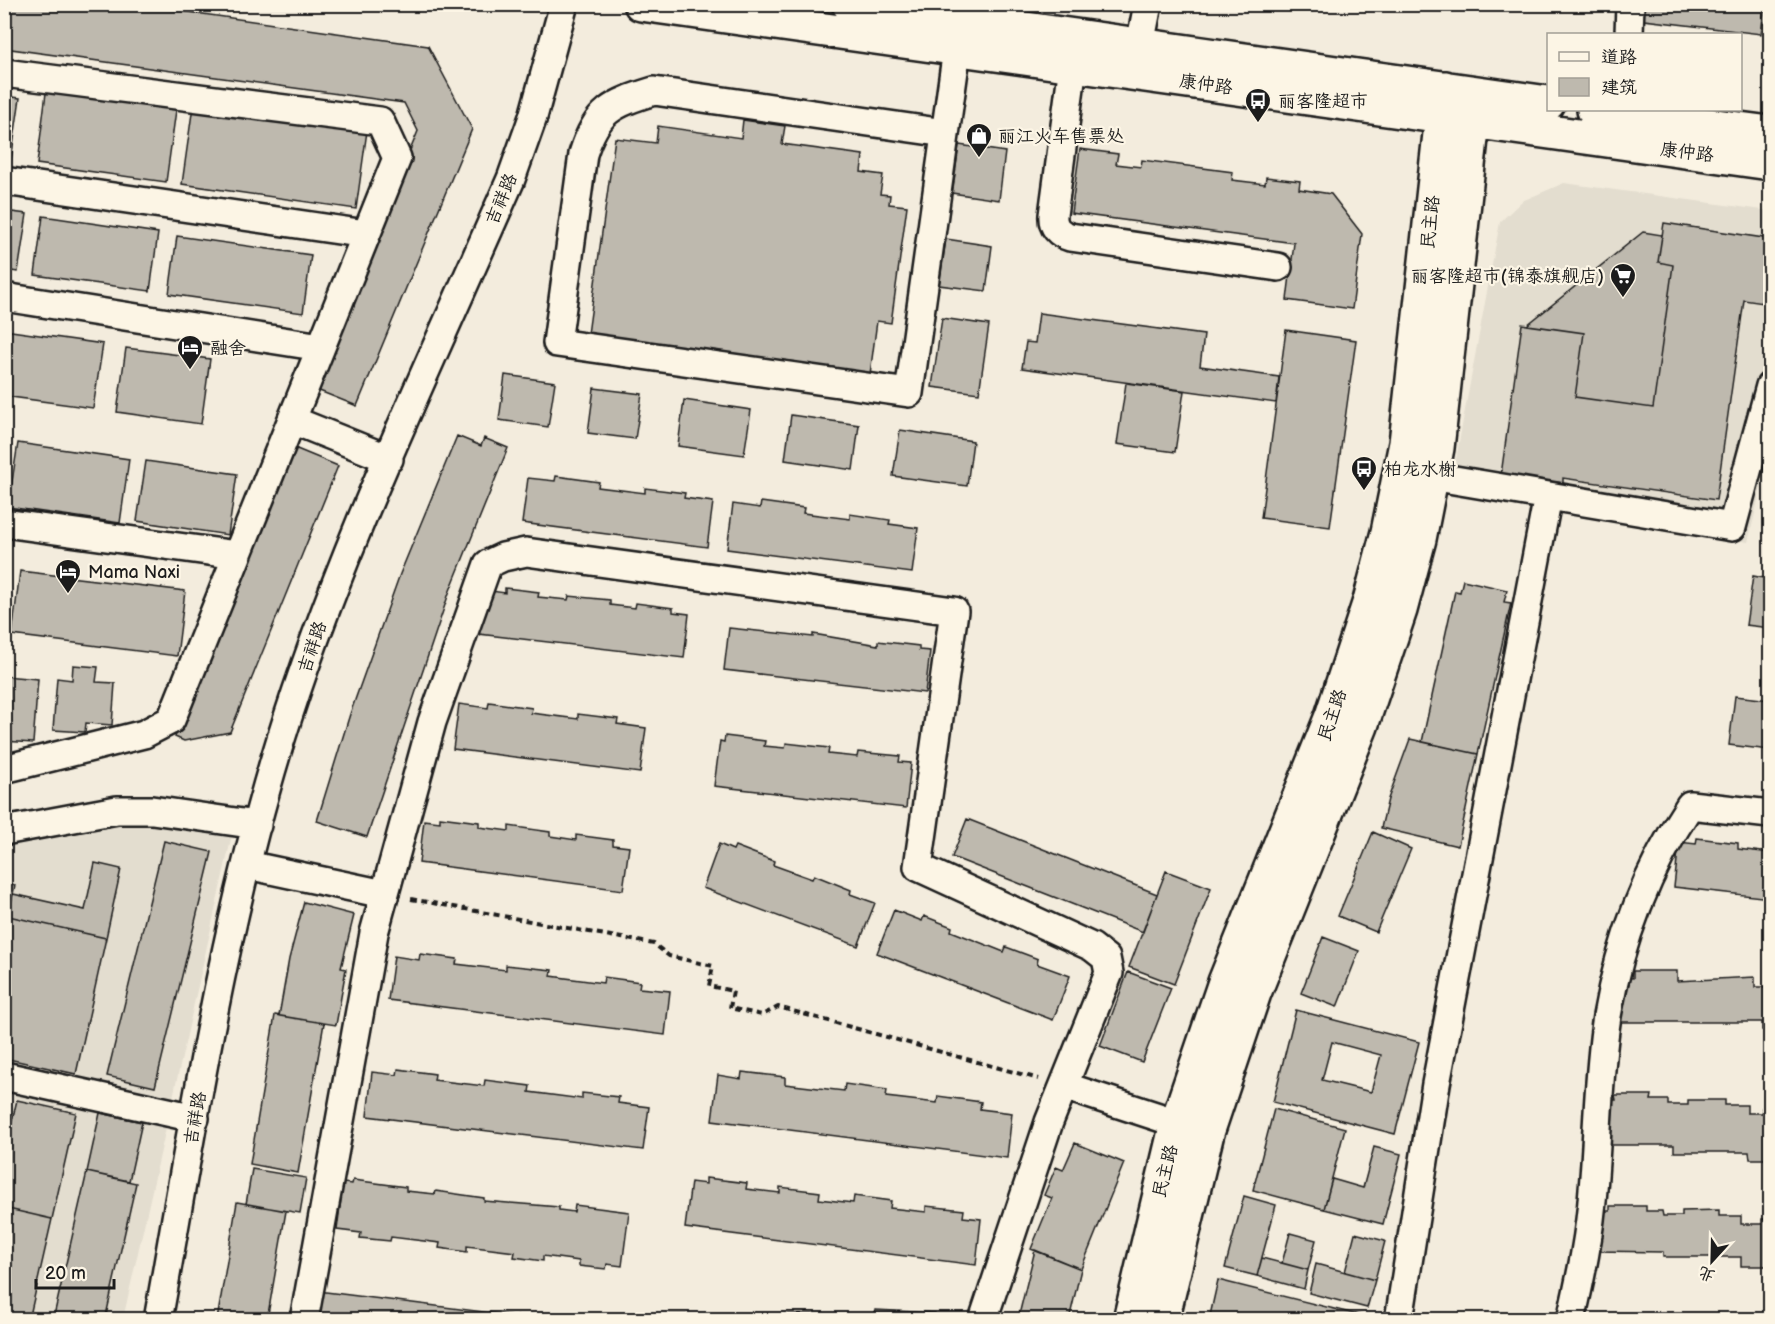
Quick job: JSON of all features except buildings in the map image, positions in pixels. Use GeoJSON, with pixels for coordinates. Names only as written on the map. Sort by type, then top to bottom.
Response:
{"type":"FeatureCollection","features":[{"type":"Feature","properties":{"kind":"main road","name":"康仲路"},"geometry":{"type":"LineString","coordinates":[[641,4],[1073,65],[1459,105],[1547,103]]}},
{"type":"Feature","properties":{"kind":"main road","name":"康仲路"},"geometry":{"type":"LineString","coordinates":[[849,4],[1140,45],[1770,163]]}},
{"type":"Feature","properties":{"kind":"main road","name":"民主路"},"geometry":{"type":"LineString","coordinates":[[1162,1320],[1207,1133],[1254,993],[1361,726],[1400,610],[1419,539],[1437,448],[1459,105]]}},
{"type":"Feature","properties":{"kind":"main road","name":"民主路"},"geometry":{"type":"LineString","coordinates":[[1130,1320],[1177,1123],[1225,982],[1328,726],[1370,601],[1388,532],[1406,443],[1459,105]]}},
{"type":"Feature","properties":{"kind":"main road","name":"康仲路"},"geometry":{"type":"LineString","coordinates":[[1611,111],[1770,133]]}},
{"type":"Feature","properties":{"kind":"street","name":"吉祥路"},"geometry":{"type":"LineString","coordinates":[[158,1320],[223,968],[257,825],[287,722],[333,586],[511,179],[533,117],[564,4]]}},
{"type":"Feature","properties":{"kind":"street"},"geometry":{"type":"LineString","coordinates":[[1140,45],[1148,4]]}},
{"type":"Feature","properties":{"kind":"street"},"geometry":{"type":"LineString","coordinates":[[1629,33],[1630,4]]}},
{"type":"Feature","properties":{"kind":"street"},"geometry":{"type":"LineString","coordinates":[[945,133],[654,92],[621,102],[602,115],[590,131],[583,154],[557,343],[909,393],[957,49]]}},
{"type":"Feature","properties":{"kind":"street"},"geometry":{"type":"LineString","coordinates":[[1073,65],[1053,215],[1054,226],[1058,232],[1070,237],[1278,267]]}},
{"type":"Feature","properties":{"kind":"street"},"geometry":{"type":"LineString","coordinates":[[4,73],[380,121],[397,158],[171,720],[144,734],[4,769]]}},
{"type":"Feature","properties":{"kind":"street"},"geometry":{"type":"LineString","coordinates":[[4,181],[366,234]]}},
{"type":"Feature","properties":{"kind":"street"},"geometry":{"type":"LineString","coordinates":[[4,297],[321,347]]}},
{"type":"Feature","properties":{"kind":"street"},"geometry":{"type":"LineString","coordinates":[[1431,476],[1732,527],[1770,386]]}},
{"type":"Feature","properties":{"kind":"street"},"geometry":{"type":"LineString","coordinates":[[292,420],[389,459]]}},
{"type":"Feature","properties":{"kind":"street"},"geometry":{"type":"LineString","coordinates":[[1399,1320],[1436,1084],[1548,496]]}},
{"type":"Feature","properties":{"kind":"street"},"geometry":{"type":"LineString","coordinates":[[4,524],[237,555]]}},
{"type":"Feature","properties":{"kind":"street"},"geometry":{"type":"LineString","coordinates":[[304,1320],[374,933],[432,722],[488,564],[526,552],[954,612],[918,867],[1092,947],[1106,958],[1109,973],[1048,1122],[983,1320]]}},
{"type":"Feature","properties":{"kind":"street"},"geometry":{"type":"LineString","coordinates":[[1571,1320],[1589,1233],[1601,1061],[1607,1016],[1617,971],[1637,905],[1658,859],[1690,805],[1770,814]]}},
{"type":"Feature","properties":{"kind":"street"},"geometry":{"type":"LineString","coordinates":[[4,831],[117,810],[152,810],[257,825]]}},
{"type":"Feature","properties":{"kind":"street"},"geometry":{"type":"LineString","coordinates":[[247,865],[384,894]]}},
{"type":"Feature","properties":{"kind":"street"},"geometry":{"type":"LineString","coordinates":[[4,1076],[195,1118]]}},
{"type":"Feature","properties":{"kind":"street"},"geometry":{"type":"LineString","coordinates":[[1064,1086],[1177,1123]]}},
{"type":"Feature","properties":{"kind":"path"},"geometry":{"type":"LineString","coordinates":[[384,894],[654,944],[669,956],[713,966],[710,986],[733,991],[730,1008],[762,1016],[778,1007],[1064,1086]]}},
{"type":"Feature","properties":{"kind":"shaded area"},"geometry":{"type":"Polygon","coordinates":[[[1564,183],[1770,211],[1770,451],[1748,542],[1449,496],[1500,222],[1522,201],[1564,183]]]}},
{"type":"Feature","properties":{"kind":"shaded area"},"geometry":{"type":"Polygon","coordinates":[[[147,815],[232,835],[123,1319],[5,1320],[5,840],[147,815]]]}},
{"type":"Feature","properties":{"kind":"place","name":"丽客隆超市"},"geometry":{"type":"Point","coordinates":[1258,124]}},
{"type":"Feature","properties":{"kind":"place","name":"丽江火车售票处"},"geometry":{"type":"Point","coordinates":[979,159]}},
{"type":"Feature","properties":{"kind":"place","name":"丽客隆超市(锦泰旗舰店)"},"geometry":{"type":"Point","coordinates":[1623,299]}},
{"type":"Feature","properties":{"kind":"place","name":"融舍"},"geometry":{"type":"Point","coordinates":[190,371]}},
{"type":"Feature","properties":{"kind":"place","name":"柏龙水榭"},"geometry":{"type":"Point","coordinates":[1364,492]}},
{"type":"Feature","properties":{"kind":"place","name":"Mama Naxi"},"geometry":{"type":"Point","coordinates":[68,595]}}]}
